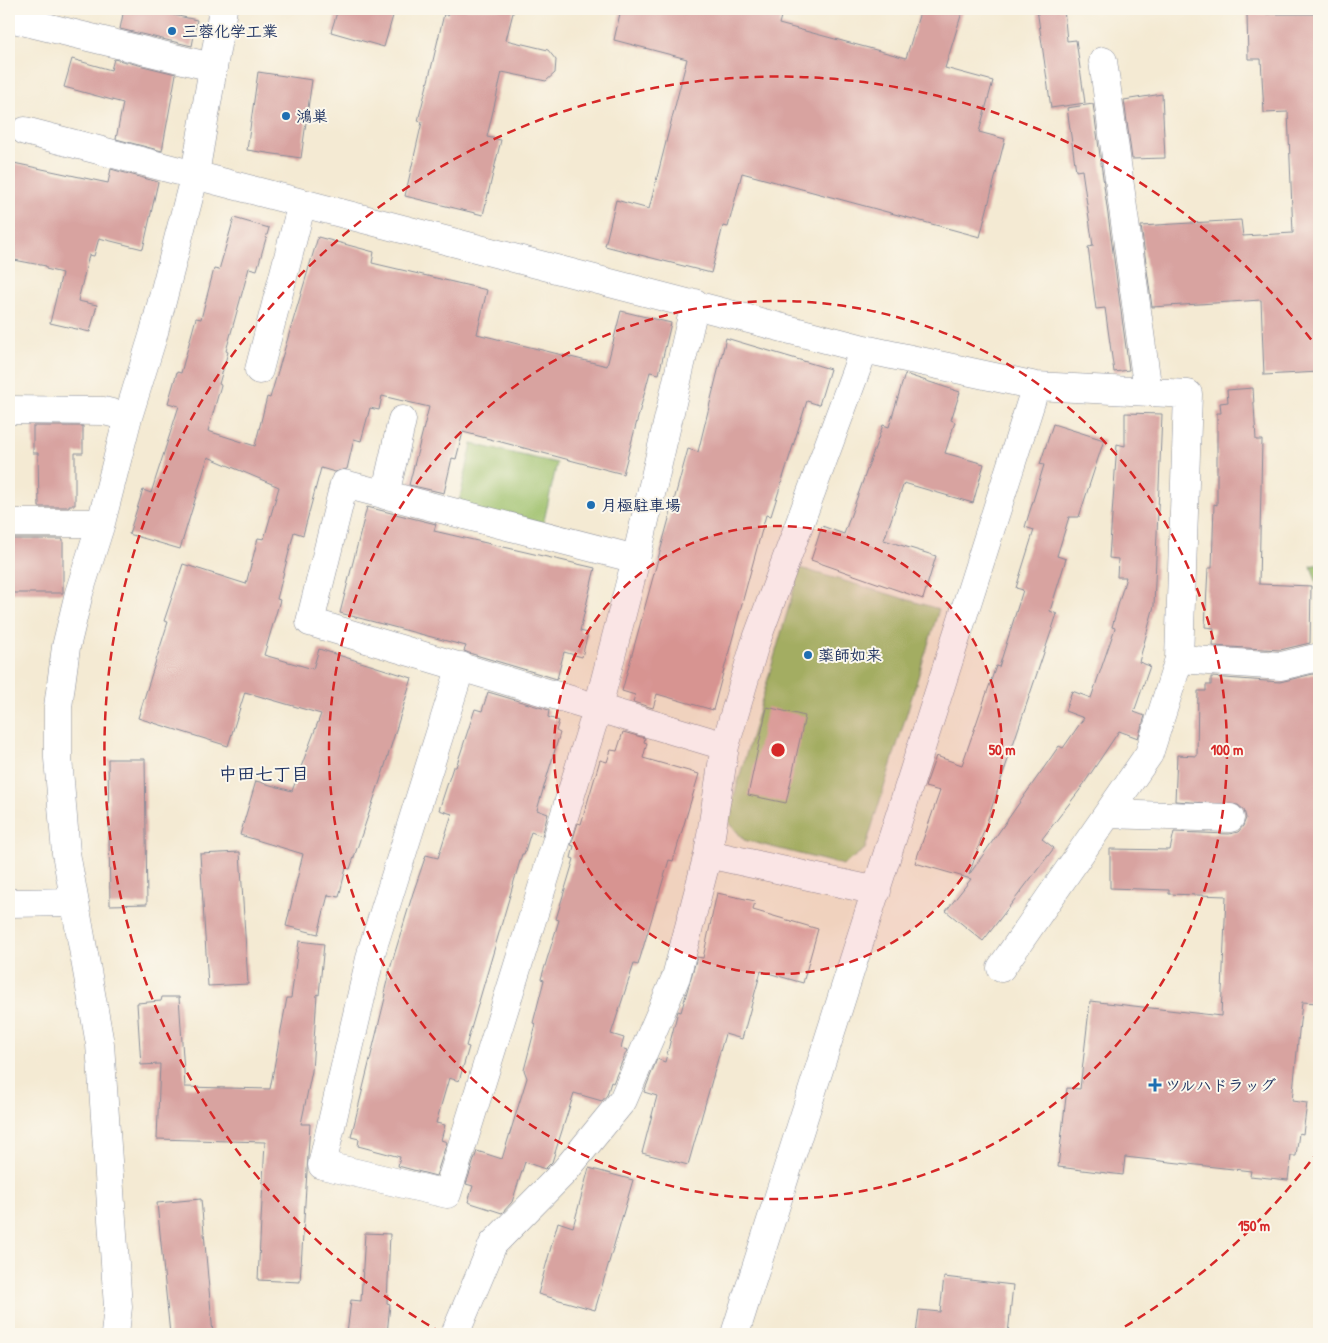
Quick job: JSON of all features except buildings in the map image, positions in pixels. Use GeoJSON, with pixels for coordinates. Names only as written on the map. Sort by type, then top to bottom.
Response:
{"type":"FeatureCollection","features":[{"type":"Feature","properties":{"kind":"street"},"geometry":{"type":"LineString","coordinates":[[115,1334],[118,1307],[100,1044],[74,902],[61,809],[58,707],[66,647],[79,593],[101,523],[128,417],[153,336],[195,174],[223,9]]}},
{"type":"Feature","properties":{"kind":"street"},"geometry":{"type":"LineString","coordinates":[[12,16],[212,67]]}},
{"type":"Feature","properties":{"kind":"street"},"geometry":{"type":"LineString","coordinates":[[1103,61],[1148,392]]}},
{"type":"Feature","properties":{"kind":"street"},"geometry":{"type":"LineString","coordinates":[[25,131],[695,303],[864,349],[1036,386],[1188,394],[1179,659],[1149,754],[1002,968]]}},
{"type":"Feature","properties":{"kind":"street"},"geometry":{"type":"LineString","coordinates":[[259,370],[302,203]]}},
{"type":"Feature","properties":{"kind":"street"},"geometry":{"type":"LineString","coordinates":[[461,666],[372,950],[322,1165],[447,1194],[598,707],[636,559],[695,303]]}},
{"type":"Feature","properties":{"kind":"street"},"geometry":{"type":"LineString","coordinates":[[454,1334],[493,1244],[564,1172],[623,1100],[676,976],[708,854],[724,746],[755,644],[864,349]]}},
{"type":"Feature","properties":{"kind":"street"},"geometry":{"type":"LineString","coordinates":[[734,1334],[1036,386]]}},
{"type":"Feature","properties":{"kind":"street"},"geometry":{"type":"LineString","coordinates":[[9,410],[104,411],[128,417]]}},
{"type":"Feature","properties":{"kind":"street"},"geometry":{"type":"LineString","coordinates":[[385,495],[402,420]]}},
{"type":"Feature","properties":{"kind":"street"},"geometry":{"type":"LineString","coordinates":[[636,559],[344,484],[310,622],[724,746]]}},
{"type":"Feature","properties":{"kind":"street"},"geometry":{"type":"LineString","coordinates":[[9,523],[101,523]]}},
{"type":"Feature","properties":{"kind":"street"},"geometry":{"type":"LineString","coordinates":[[1179,659],[1281,666],[1319,657]]}},
{"type":"Feature","properties":{"kind":"street"},"geometry":{"type":"LineString","coordinates":[[1108,814],[1230,818]]}},
{"type":"Feature","properties":{"kind":"street"},"geometry":{"type":"LineString","coordinates":[[708,854],[876,891]]}},
{"type":"Feature","properties":{"kind":"street"},"geometry":{"type":"LineString","coordinates":[[9,903],[74,902]]}},
{"type":"Feature","properties":{"kind":"green space"},"geometry":{"type":"Polygon","coordinates":[[[472,444],[557,463],[543,525],[458,506],[472,444]]]}},
{"type":"Feature","properties":{"kind":"green space"},"geometry":{"type":"Polygon","coordinates":[[[1319,564],[1319,590],[1311,566],[1319,564]]]}},
{"type":"Feature","properties":{"kind":"green space"},"geometry":{"type":"Polygon","coordinates":[[[800,568],[939,609],[865,849],[843,865],[744,840],[727,820],[800,568]]]}},
{"type":"Feature","properties":{"kind":"place","name":"三蓉化学工業"},"geometry":{"type":"Point","coordinates":[172,31]}},
{"type":"Feature","properties":{"kind":"place","name":"鴻巣"},"geometry":{"type":"Point","coordinates":[286,116]}},
{"type":"Feature","properties":{"kind":"place","name":"月極駐車場"},"geometry":{"type":"Point","coordinates":[591,505]}},
{"type":"Feature","properties":{"kind":"place","name":"薬師如来"},"geometry":{"type":"Point","coordinates":[808,655]}},
{"type":"Feature","properties":{"kind":"place","name":"ツルハドラッグ"},"geometry":{"type":"Point","coordinates":[1155,1085]}},
{"type":"Feature","properties":{"kind":"district","name":"中田七丁目"},"geometry":{"type":"Point","coordinates":[264,773]}}]}
